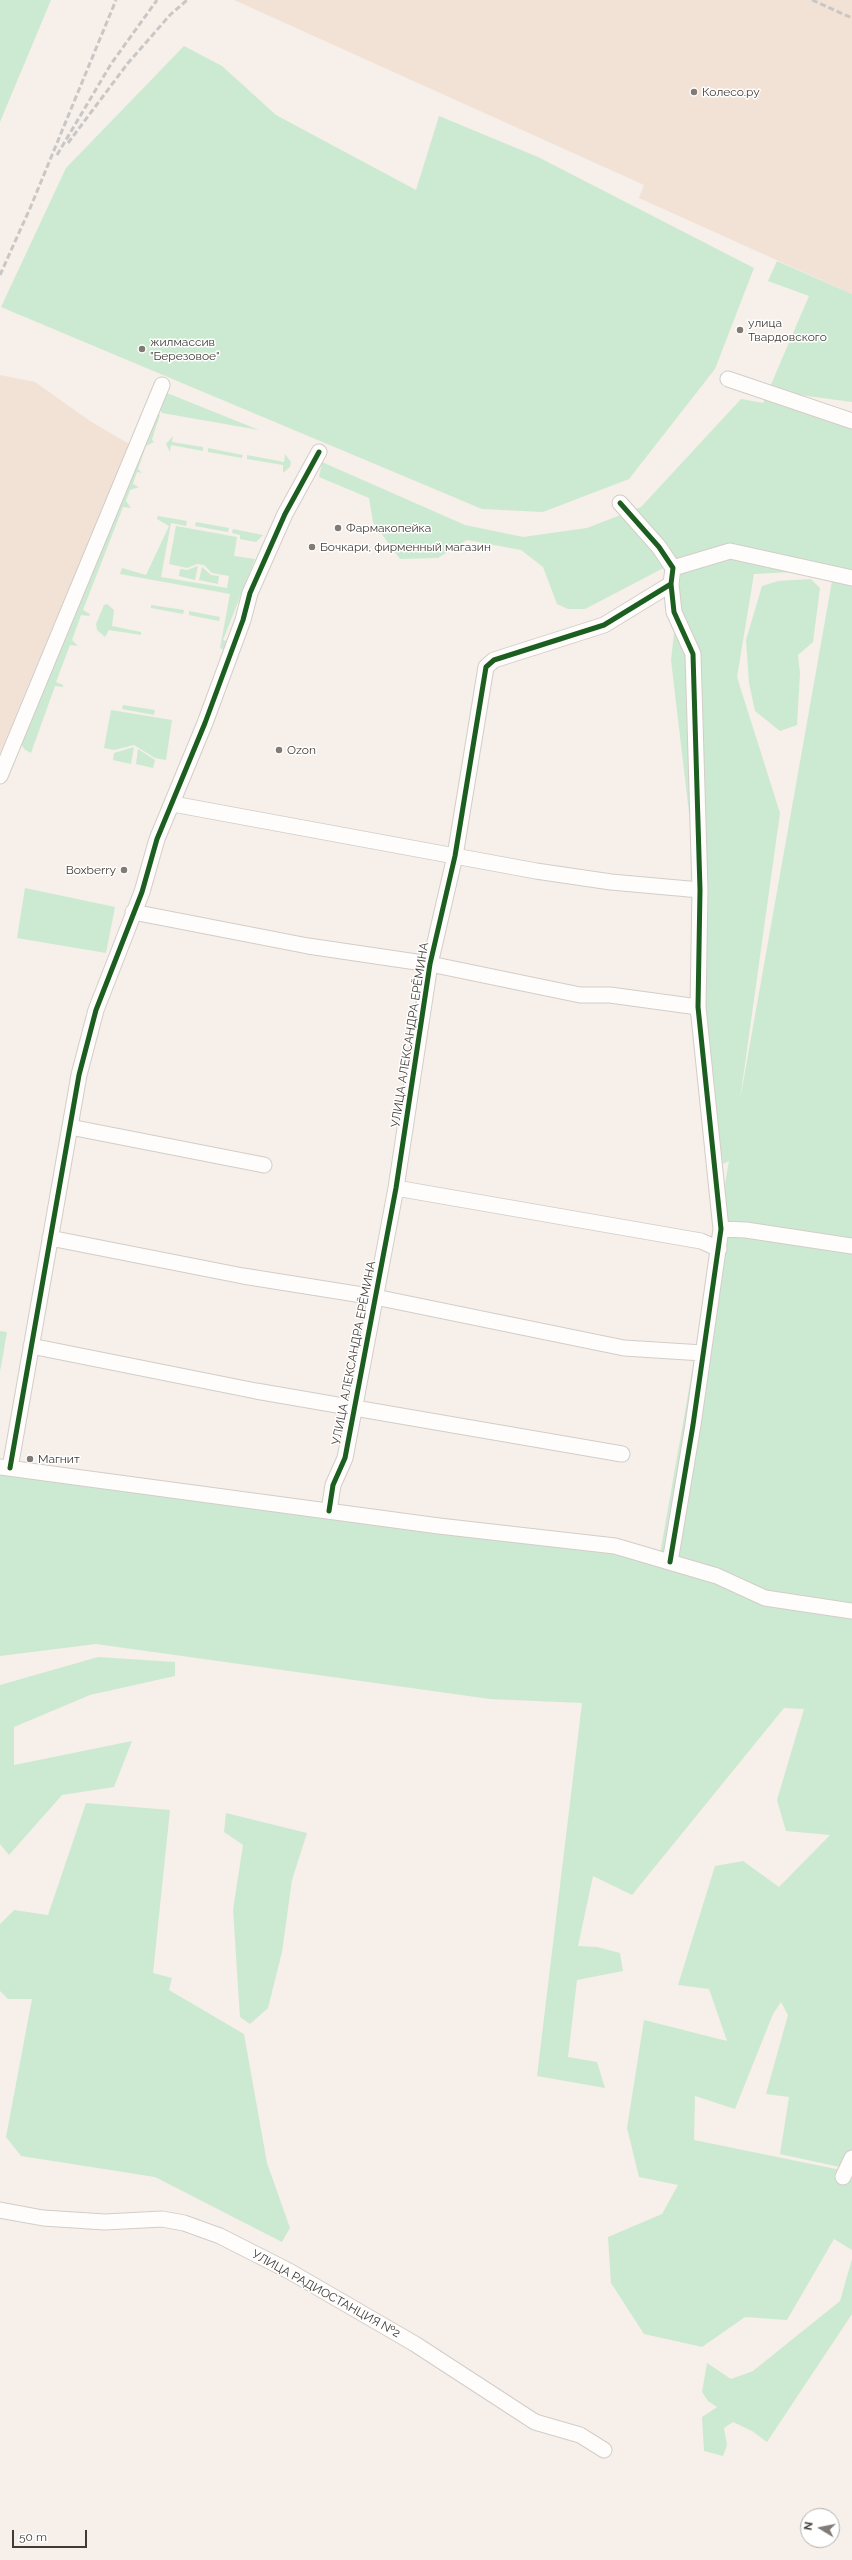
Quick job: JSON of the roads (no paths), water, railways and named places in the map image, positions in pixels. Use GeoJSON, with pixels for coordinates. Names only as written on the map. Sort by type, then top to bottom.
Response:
{"type":"FeatureCollection","features":[{"type":"Feature","properties":{"kind":"street"},"geometry":{"type":"LineString","coordinates":[[728,379],[852,421]]}},
{"type":"Feature","properties":{"kind":"street"},"geometry":{"type":"LineString","coordinates":[[0,776],[162,385]]}},
{"type":"Feature","properties":{"kind":"street"},"geometry":{"type":"LineString","coordinates":[[318,452],[285,514],[250,593],[241,627],[173,804],[157,839],[142,892],[96,1010],[79,1074],[31,1346],[5,1467],[439,1526],[615,1546],[717,1576],[766,1598],[852,1611]]}},
{"type":"Feature","properties":{"kind":"street"},"geometry":{"type":"LineString","coordinates":[[620,503],[659,547],[673,568],[671,584],[674,612],[693,654],[700,890],[698,1007],[722,1229],[670,1562]]}},
{"type":"Feature","properties":{"kind":"street"},"geometry":{"type":"LineString","coordinates":[[673,568],[730,551],[852,578]]}},
{"type":"Feature","properties":{"kind":"street","name":"УЛИЦА АЛЕКСАНДРА ЕРЁМИНА"},"geometry":{"type":"LineString","coordinates":[[329,1511],[333,1485],[345,1458],[396,1188],[430,964],[455,856],[486,667],[494,660],[604,624],[671,584]]}},
{"type":"Feature","properties":{"kind":"street"},"geometry":{"type":"LineString","coordinates":[[173,804],[455,856],[610,882],[700,890]]}},
{"type":"Feature","properties":{"kind":"street"},"geometry":{"type":"LineString","coordinates":[[133,912],[308,946],[430,964],[580,995],[610,995],[698,1007]]}},
{"type":"Feature","properties":{"kind":"street"},"geometry":{"type":"LineString","coordinates":[[70,1127],[264,1165]]}},
{"type":"Feature","properties":{"kind":"street"},"geometry":{"type":"LineString","coordinates":[[396,1188],[701,1241],[719,1249]]}},
{"type":"Feature","properties":{"kind":"street"},"geometry":{"type":"LineString","coordinates":[[722,1229],[746,1230],[852,1246]]}},
{"type":"Feature","properties":{"kind":"street"},"geometry":{"type":"LineString","coordinates":[[50,1238],[243,1276],[375,1297],[624,1348],[703,1353]]}},
{"type":"Feature","properties":{"kind":"street"},"geometry":{"type":"LineString","coordinates":[[31,1346],[256,1391],[354,1406],[622,1454]]}},
{"type":"Feature","properties":{"kind":"street"},"geometry":{"type":"LineString","coordinates":[[843,2177],[852,2158]]}},
{"type":"Feature","properties":{"kind":"street","name":"УЛИЦА РАДИОСТАНЦИЯ №2"},"geometry":{"type":"LineString","coordinates":[[0,2210],[43,2218],[105,2222],[162,2219],[184,2223],[220,2236],[289,2271],[415,2344],[535,2422],[580,2436],[604,2450]]}},
{"type":"Feature","properties":{"kind":"railway"},"geometry":{"type":"LineString","coordinates":[[0,275],[31,206],[116,0]]}},
{"type":"Feature","properties":{"kind":"railway"},"geometry":{"type":"LineString","coordinates":[[57,155],[111,64],[157,0]]}},
{"type":"Feature","properties":{"kind":"railway"},"geometry":{"type":"LineString","coordinates":[[68,143],[128,63],[170,15],[187,0]]}},
{"type":"Feature","properties":{"kind":"railway"},"geometry":{"type":"LineString","coordinates":[[812,0],[852,18]]}},
{"type":"Feature","properties":{"kind":"place","name":"Колесо.ру"},"geometry":{"type":"Point","coordinates":[694,92]}},
{"type":"Feature","properties":{"kind":"place","name":"улица Твардовского"},"geometry":{"type":"Point","coordinates":[740,330]}},
{"type":"Feature","properties":{"kind":"place","name":"жилмассив \"Березовое\""},"geometry":{"type":"Point","coordinates":[142,349]}},
{"type":"Feature","properties":{"kind":"place","name":"Фармакопейка"},"geometry":{"type":"Point","coordinates":[338,528]}},
{"type":"Feature","properties":{"kind":"place","name":"Бочкари, фирменный магазин"},"geometry":{"type":"Point","coordinates":[312,547]}},
{"type":"Feature","properties":{"kind":"place","name":"Ozon"},"geometry":{"type":"Point","coordinates":[279,750]}},
{"type":"Feature","properties":{"kind":"place","name":"Boxberry"},"geometry":{"type":"Point","coordinates":[124,870]}},
{"type":"Feature","properties":{"kind":"place","name":"Магнит"},"geometry":{"type":"Point","coordinates":[30,1459]}}]}
